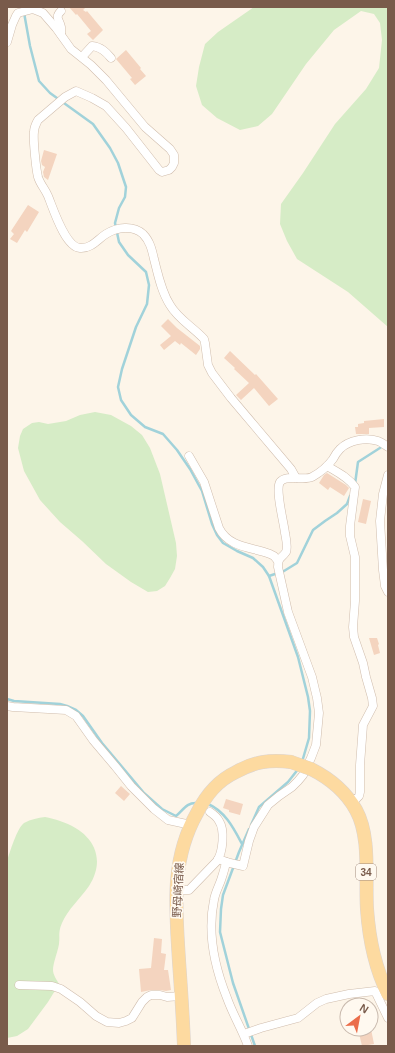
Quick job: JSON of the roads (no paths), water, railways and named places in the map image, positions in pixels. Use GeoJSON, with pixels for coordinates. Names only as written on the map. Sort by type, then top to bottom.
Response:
{"type":"FeatureCollection","features":[{"type":"Feature","properties":{"kind":"main road","name":"野母崎宿線"},"geometry":{"type":"LineString","coordinates":[[184,1046],[176,917],[176,890],[179,862],[191,825],[205,806],[216,785],[229,775],[254,764],[276,760],[291,762],[311,769],[335,784],[357,810],[363,830],[366,848],[367,909],[370,938],[376,965],[388,994]]}},
{"type":"Feature","properties":{"kind":"street"},"geometry":{"type":"LineString","coordinates":[[7,42],[12,25],[18,13],[31,9],[43,13],[71,49],[82,57],[106,80],[146,127],[170,149],[174,158],[174,163],[166,172],[162,172],[126,128],[103,103],[76,92],[71,93],[60,101],[38,120],[35,125],[34,132],[38,176],[67,238],[78,248],[92,245],[107,233],[117,229],[135,229],[146,238],[150,243],[165,295],[177,314],[206,343],[208,365],[212,373],[231,398],[291,469],[296,478]]}},
{"type":"Feature","properties":{"kind":"street"},"geometry":{"type":"LineString","coordinates":[[60,35],[62,28],[58,18],[61,11]]}},
{"type":"Feature","properties":{"kind":"street"},"geometry":{"type":"LineString","coordinates":[[82,57],[92,46],[102,49],[111,58]]}},
{"type":"Feature","properties":{"kind":"street"},"geometry":{"type":"LineString","coordinates":[[278,564],[287,548],[279,498],[279,484],[283,480],[296,478],[306,479],[311,477],[327,466],[341,448],[356,440],[363,439],[379,441],[388,447]]}},
{"type":"Feature","properties":{"kind":"street"},"geometry":{"type":"LineString","coordinates":[[189,456],[204,482],[222,535],[233,543],[274,556],[278,564],[288,612],[312,677],[319,713],[316,745],[311,758],[298,781],[268,805],[254,827],[243,866],[218,859]]}},
{"type":"Feature","properties":{"kind":"street"},"geometry":{"type":"LineString","coordinates":[[327,466],[353,485],[350,526],[350,536],[354,557],[355,601],[353,627],[354,637],[363,663],[373,706],[363,725],[360,765],[361,788],[359,796],[352,803]]}},
{"type":"Feature","properties":{"kind":"street"},"geometry":{"type":"LineString","coordinates":[[388,475],[383,494],[380,521],[383,570],[385,586],[388,592]]}},
{"type":"Feature","properties":{"kind":"street"},"geometry":{"type":"LineString","coordinates":[[7,706],[66,710],[76,716],[93,740],[131,786],[154,809],[168,820],[191,825]]}},
{"type":"Feature","properties":{"kind":"street"},"geometry":{"type":"LineString","coordinates":[[176,890],[189,890],[220,856],[222,842],[221,826],[216,817],[205,806]]}},
{"type":"Feature","properties":{"kind":"street"},"geometry":{"type":"LineString","coordinates":[[228,863],[214,898],[211,918],[212,937],[218,974],[227,1000],[244,1034],[248,1046]]}},
{"type":"Feature","properties":{"kind":"street"},"geometry":{"type":"LineString","coordinates":[[19,985],[52,986],[61,989],[80,1002],[96,1016],[107,1022],[118,1023],[132,1018],[142,1002],[151,995],[167,997],[181,996]]}},
{"type":"Feature","properties":{"kind":"street"},"geometry":{"type":"LineString","coordinates":[[244,1034],[298,1018],[326,999],[349,994],[375,991],[388,1018]]}},
{"type":"Feature","properties":{"kind":"waterway"},"geometry":{"type":"LineString","coordinates":[[23,7],[30,46],[39,81],[50,93],[93,124],[110,148],[118,163],[126,187],[125,197],[119,208],[115,223],[119,242],[128,255],[146,272],[149,285],[147,304],[136,327],[122,369],[118,387],[121,400],[131,415],[145,427],[163,434],[177,450],[190,469],[202,491],[212,524],[223,543],[253,558],[263,567],[269,576],[298,657],[308,697],[310,711],[309,738],[302,762]]}},
{"type":"Feature","properties":{"kind":"waterway"},"geometry":{"type":"LineString","coordinates":[[355,484],[358,462],[383,446]]}},
{"type":"Feature","properties":{"kind":"waterway"},"geometry":{"type":"LineString","coordinates":[[269,576],[284,571],[297,563],[313,530],[347,504],[350,496]]}},
{"type":"Feature","properties":{"kind":"waterway"},"geometry":{"type":"LineString","coordinates":[[7,699],[14,701],[60,704],[76,710],[83,716],[102,743],[144,793],[162,809],[176,816],[188,805],[197,803]]}},
{"type":"Feature","properties":{"kind":"waterway"},"geometry":{"type":"LineString","coordinates":[[251,825],[259,807],[288,782],[299,768]]}},
{"type":"Feature","properties":{"kind":"waterway"},"geometry":{"type":"LineString","coordinates":[[208,804],[224,816],[242,844]]}},
{"type":"Feature","properties":{"kind":"waterway"},"geometry":{"type":"LineString","coordinates":[[249,829],[223,895],[220,932],[233,983],[255,1046]]}}]}
